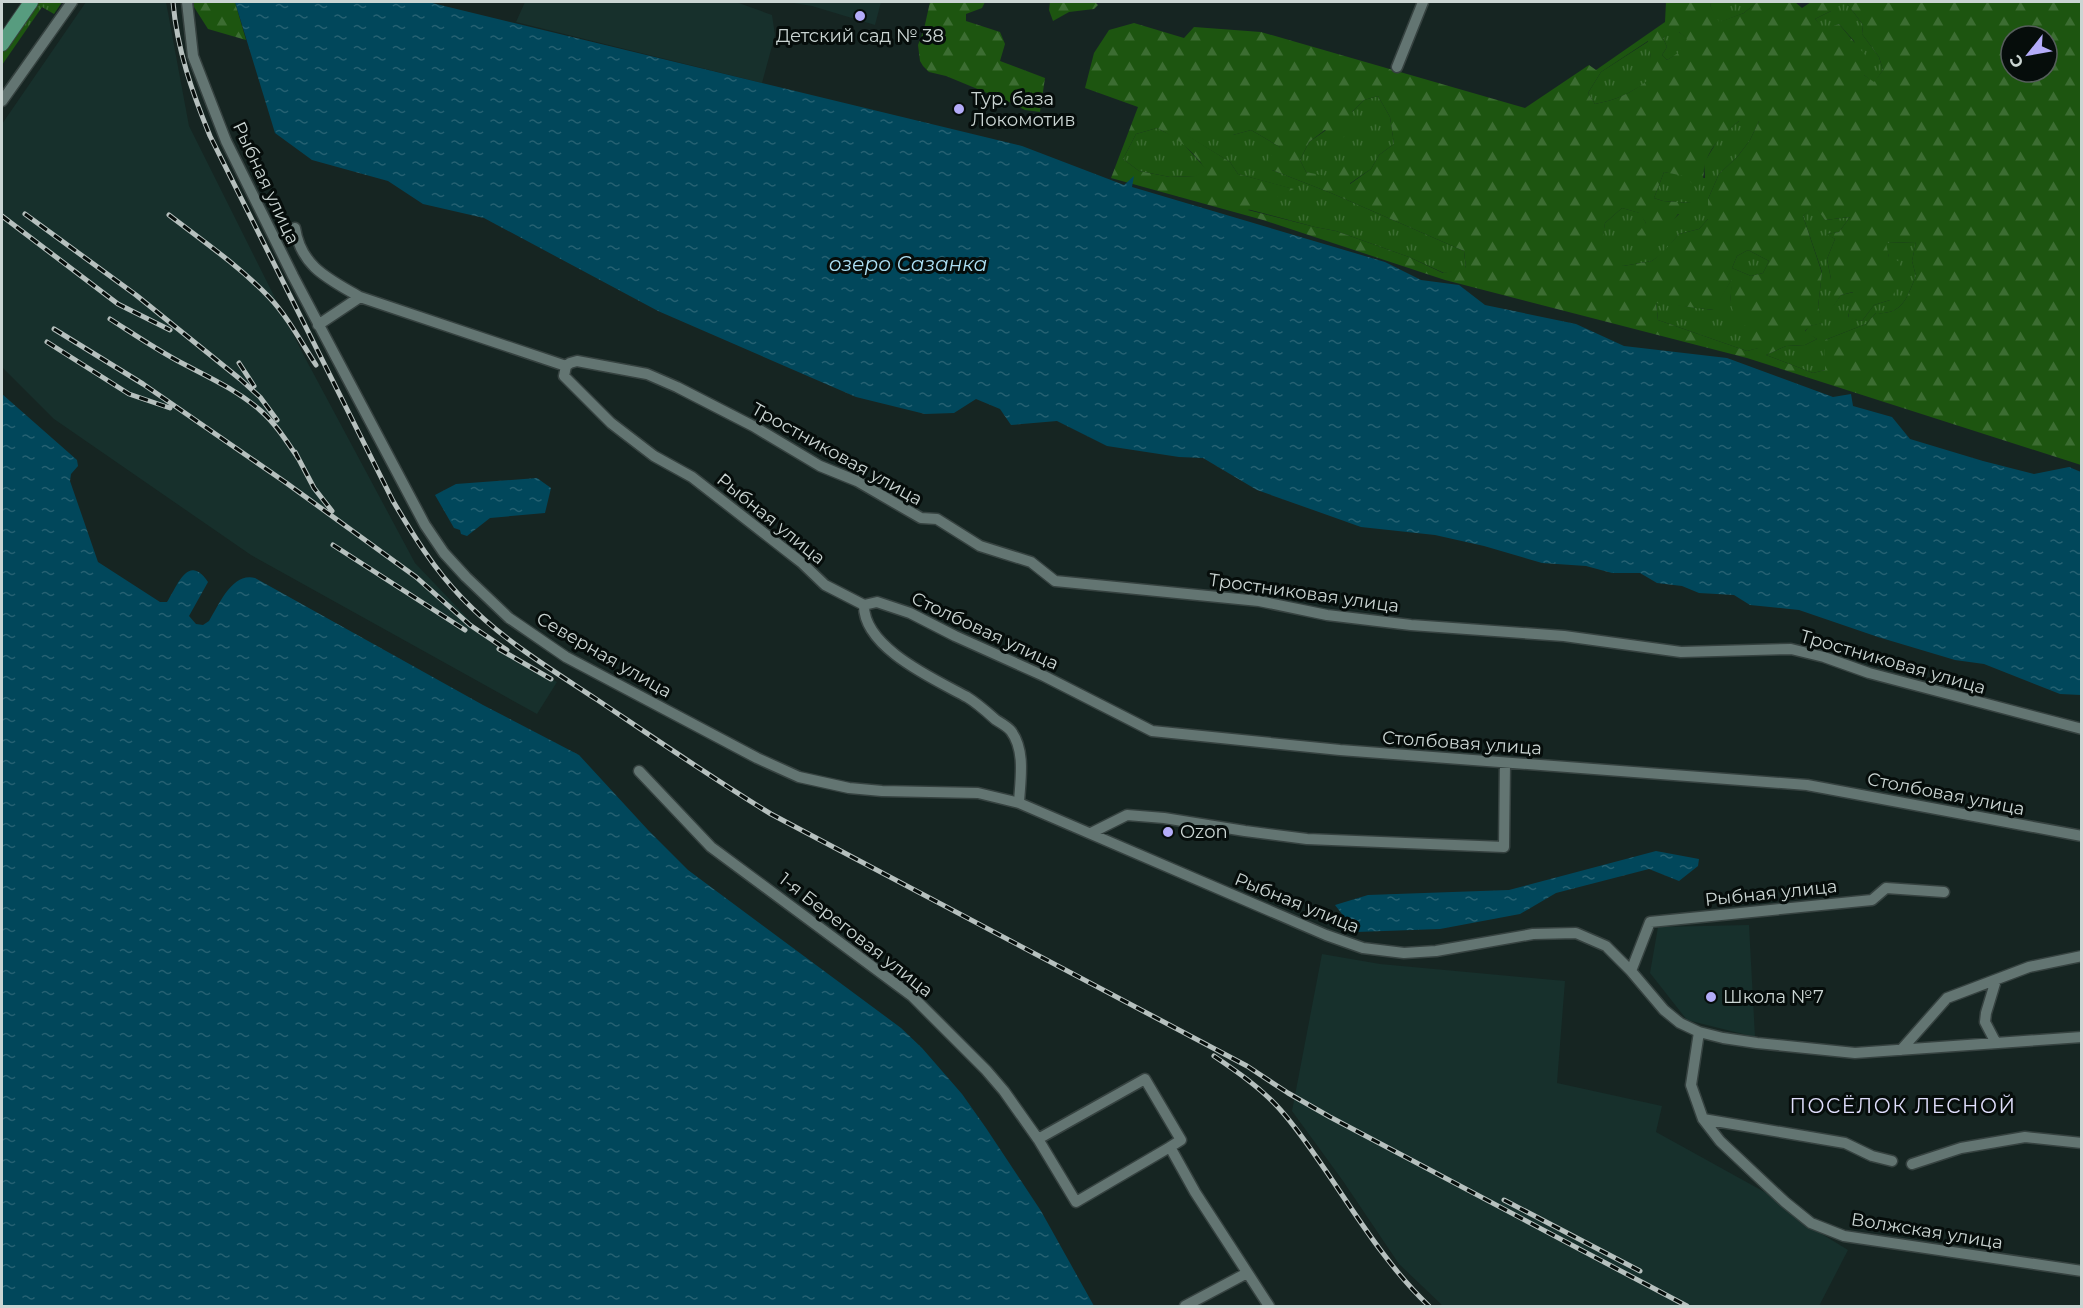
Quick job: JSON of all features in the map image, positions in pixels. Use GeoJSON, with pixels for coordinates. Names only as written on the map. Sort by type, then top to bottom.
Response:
{"type":"FeatureCollection","features":[{"type":"Feature","properties":{"kind":"main road"},"geometry":{"type":"LineString","coordinates":[[2,31],[22,2]]}},
{"type":"Feature","properties":{"kind":"main road"},"geometry":{"type":"LineString","coordinates":[[2,44],[31,2]]}},
{"type":"Feature","properties":{"kind":"street"},"geometry":{"type":"LineString","coordinates":[[2,101],[72,2]]}},
{"type":"Feature","properties":{"kind":"street","name":"Рыбная улица"},"geometry":{"type":"LineString","coordinates":[[187,2],[193,56],[226,141],[318,325]]}},
{"type":"Feature","properties":{"kind":"street"},"geometry":{"type":"LineString","coordinates":[[1397,67],[1423,2]]}},
{"type":"Feature","properties":{"kind":"street","name":"Рыбная улица"},"geometry":{"type":"LineString","coordinates":[[295,228],[297,244],[304,257],[324,276],[360,297],[566,366],[564,376],[611,423],[654,456],[692,477],[801,562],[825,585],[864,605]]}},
{"type":"Feature","properties":{"kind":"street"},"geometry":{"type":"LineString","coordinates":[[318,325],[360,297]]}},
{"type":"Feature","properties":{"kind":"street","name":"Северная улица"},"geometry":{"type":"LineString","coordinates":[[318,325],[425,525],[444,553],[509,618],[566,657],[757,759],[799,777],[849,788],[882,791],[978,793],[1019,803]]}},
{"type":"Feature","properties":{"kind":"street","name":"Тростниковая улица"},"geometry":{"type":"LineString","coordinates":[[566,366],[577,361],[647,374],[753,426],[820,466],[857,481],[921,519],[937,519],[980,546],[1031,562],[1055,581],[1259,601],[1327,615],[1412,625],[1564,636],[1681,652],[1791,649],[1824,657],[1869,673],[2082,729]]}},
{"type":"Feature","properties":{"kind":"street","name":"Столбовая улица"},"geometry":{"type":"LineString","coordinates":[[864,605],[878,602],[910,613],[955,636],[1044,675],[1152,732],[1340,750],[1807,784],[2082,836]]}},
{"type":"Feature","properties":{"kind":"street"},"geometry":{"type":"LineString","coordinates":[[864,605],[867,620],[876,635],[892,652],[940,685],[968,698],[1011,730],[1019,749],[1019,803]]}},
{"type":"Feature","properties":{"kind":"street"},"geometry":{"type":"LineString","coordinates":[[1091,833],[1127,815],[1164,818],[1307,839],[1504,847],[1505,763]]}},
{"type":"Feature","properties":{"kind":"street","name":"1-я Береговая улица"},"geometry":{"type":"LineString","coordinates":[[639,771],[711,847],[912,996],[1004,1091],[1038,1139],[1076,1202],[1170,1147]]}},
{"type":"Feature","properties":{"kind":"street","name":"Рыбная улица"},"geometry":{"type":"LineString","coordinates":[[1019,803],[1326,936],[1363,948],[1404,952],[1436,951],[1533,934],[1576,933],[1606,946],[1664,1010],[1680,1023],[1699,1032],[1723,1038],[1855,1053],[2082,1037]]}},
{"type":"Feature","properties":{"kind":"street","name":"Рыбная улица"},"geometry":{"type":"LineString","coordinates":[[1631,971],[1650,922],[1872,900],[1886,888],[1944,892]]}},
{"type":"Feature","properties":{"kind":"street"},"geometry":{"type":"LineString","coordinates":[[1901,1050],[1947,998],[2030,967],[2082,956]]}},
{"type":"Feature","properties":{"kind":"street"},"geometry":{"type":"LineString","coordinates":[[1996,980],[1985,1022],[1996,1043]]}},
{"type":"Feature","properties":{"kind":"street","name":"Волжская улица"},"geometry":{"type":"LineString","coordinates":[[1699,1032],[1690,1085],[1703,1119],[1720,1141],[1785,1202],[1811,1223],[1844,1236],[2082,1271]]}},
{"type":"Feature","properties":{"kind":"street"},"geometry":{"type":"LineString","coordinates":[[1038,1139],[1145,1079],[1181,1140],[1170,1147],[1195,1192],[1269,1306]]}},
{"type":"Feature","properties":{"kind":"street"},"geometry":{"type":"LineString","coordinates":[[1703,1119],[1845,1143],[1872,1156],[1892,1161]]}},
{"type":"Feature","properties":{"kind":"street"},"geometry":{"type":"LineString","coordinates":[[1912,1164],[1961,1148],[2025,1137],[2082,1143]]}},
{"type":"Feature","properties":{"kind":"street"},"geometry":{"type":"LineString","coordinates":[[1185,1306],[1247,1273]]}},
{"type":"Feature","properties":{"kind":"shaded area"},"geometry":{"type":"Polygon","coordinates":[[[86,2],[166,2],[189,126],[303,354],[415,563],[493,645],[557,682],[537,714],[251,555],[54,419],[2,367],[2,124],[86,2]]]}},
{"type":"Feature","properties":{"kind":"shaded area"},"geometry":{"type":"Polygon","coordinates":[[[525,2],[736,2],[772,15],[775,35],[762,83],[516,22],[525,2]]]}},
{"type":"Feature","properties":{"kind":"shaded area","name":"Детский сад № 38"},"geometry":{"type":"Polygon","coordinates":[[[787,2],[881,2],[875,25],[812,6],[787,2]]]}},
{"type":"Feature","properties":{"kind":"shaded area","name":"Школа №7"},"geometry":{"type":"Polygon","coordinates":[[[1749,925],[1755,1037],[1687,1020],[1650,973],[1658,927],[1749,925]]]}},
{"type":"Feature","properties":{"kind":"shaded area"},"geometry":{"type":"Polygon","coordinates":[[[1322,954],[1380,964],[1565,981],[1557,1083],[1662,1106],[1656,1132],[1779,1200],[1807,1225],[1848,1250],[1819,1306],[1443,1306],[1399,1264],[1292,1111],[1322,954]]]}},
{"type":"Feature","properties":{"kind":"green space"},"geometry":{"type":"Polygon","coordinates":[[[38,2],[62,2],[54,14],[42,7],[2,65],[2,52],[38,2]]]}},
{"type":"Feature","properties":{"kind":"green space"},"geometry":{"type":"Polygon","coordinates":[[[194,2],[235,2],[246,40],[208,29],[194,7],[194,2]]]}},
{"type":"Feature","properties":{"kind":"green space"},"geometry":{"type":"Polygon","coordinates":[[[930,2],[985,2],[982,8],[966,14],[966,21],[1000,32],[1005,44],[1000,61],[1045,78],[1040,112],[1025,110],[946,76],[929,72],[923,66],[918,45],[930,2]]]}},
{"type":"Feature","properties":{"kind":"green space"},"geometry":{"type":"Polygon","coordinates":[[[1050,2],[1095,2],[1098,5],[1094,9],[1069,12],[1053,21],[1049,10],[1050,2]]]}},
{"type":"Feature","properties":{"kind":"green space"},"geometry":{"type":"Polygon","coordinates":[[[1666,2],[1712,2],[1710,5],[1719,22],[1744,13],[1757,2],[1795,2],[1802,8],[1811,2],[1831,2],[1831,11],[1815,19],[1824,29],[1839,24],[1866,56],[1864,75],[1874,82],[1883,70],[1879,57],[1862,34],[1863,25],[1846,2],[2081,2],[2081,465],[1747,358],[1445,280],[1263,220],[1111,178],[1138,107],[1085,88],[1094,53],[1109,30],[1134,23],[1184,38],[1194,27],[1261,32],[1525,108],[1589,65],[1596,70],[1665,22],[1666,2]],[[1679,32],[1671,33],[1663,38],[1667,47],[1662,55],[1667,60],[1678,53],[1687,39],[1679,32]],[[1648,41],[1601,72],[1588,93],[1595,104],[1623,96],[1635,89],[1647,81],[1638,69],[1651,58],[1648,41]],[[1378,96],[1364,100],[1352,112],[1353,135],[1335,139],[1325,130],[1309,142],[1300,160],[1306,172],[1325,176],[1333,163],[1350,165],[1350,184],[1371,169],[1379,155],[1394,144],[1390,117],[1378,96]],[[1739,121],[1715,144],[1697,188],[1684,176],[1664,172],[1654,198],[1663,201],[1692,203],[1686,214],[1678,214],[1662,233],[1641,247],[1637,234],[1646,223],[1639,213],[1622,208],[1605,223],[1601,252],[1616,255],[1623,266],[1652,261],[1679,234],[1699,229],[1708,219],[1708,199],[1719,174],[1738,156],[1750,140],[1759,121],[1739,121]],[[1157,128],[1136,134],[1123,159],[1139,171],[1170,177],[1195,176],[1206,170],[1184,145],[1157,128]],[[1251,130],[1233,135],[1187,135],[1230,162],[1238,174],[1294,189],[1248,210],[1336,231],[1409,257],[1443,273],[1466,268],[1464,251],[1272,170],[1268,159],[1280,147],[1251,130]],[[1815,206],[1803,216],[1822,273],[1818,307],[1823,323],[1810,326],[1805,331],[1817,339],[1805,345],[1786,346],[1766,355],[1813,373],[1825,370],[1825,340],[1866,324],[1876,313],[1892,311],[1903,303],[1916,276],[1912,261],[1916,242],[1886,243],[1889,257],[1900,262],[1898,286],[1890,300],[1874,305],[1862,321],[1848,318],[1853,292],[1841,295],[1831,310],[1831,279],[1827,259],[1835,239],[1826,234],[1839,232],[1850,217],[1825,220],[1815,206]],[[1748,250],[1737,256],[1732,268],[1751,276],[1763,273],[1769,261],[1748,250]],[[1732,279],[1714,310],[1656,303],[1658,320],[1747,351],[1758,348],[1741,331],[1752,315],[1734,314],[1730,302],[1732,279]]]}},
{"type":"Feature","properties":{"kind":"green space"},"geometry":{"type":"Polygon","coordinates":[[[1712,2],[1757,2],[1744,13],[1718,23],[1710,5],[1712,2]]]}},
{"type":"Feature","properties":{"kind":"green space"},"geometry":{"type":"Polygon","coordinates":[[[1831,2],[1846,2],[1863,25],[1862,34],[1879,57],[1883,70],[1874,83],[1864,75],[1854,41],[1839,24],[1824,30],[1815,19],[1831,11],[1831,2]]]}},
{"type":"Feature","properties":{"kind":"green space"},"geometry":{"type":"Polygon","coordinates":[[[1671,32],[1679,32],[1688,39],[1679,53],[1667,60],[1662,55],[1667,47],[1663,38],[1671,32]]]}},
{"type":"Feature","properties":{"kind":"green space"},"geometry":{"type":"Polygon","coordinates":[[[1649,41],[1651,58],[1648,81],[1623,96],[1595,104],[1588,93],[1601,72],[1649,41]]]}},
{"type":"Feature","properties":{"kind":"green space"},"geometry":{"type":"Polygon","coordinates":[[[1378,96],[1390,117],[1394,144],[1379,155],[1371,169],[1349,184],[1306,172],[1300,160],[1309,142],[1352,112],[1364,100],[1378,96]]]}},
{"type":"Feature","properties":{"kind":"green space"},"geometry":{"type":"Polygon","coordinates":[[[1739,121],[1759,121],[1750,140],[1738,156],[1719,174],[1708,199],[1708,219],[1699,229],[1679,234],[1664,252],[1652,261],[1623,266],[1600,252],[1605,223],[1622,208],[1640,213],[1646,223],[1641,246],[1663,231],[1691,203],[1654,198],[1664,172],[1705,178],[1704,163],[1719,138],[1739,121]]]}},
{"type":"Feature","properties":{"kind":"green space"},"geometry":{"type":"Polygon","coordinates":[[[1157,128],[1180,140],[1207,170],[1196,176],[1170,177],[1139,171],[1123,159],[1136,134],[1157,128]]]}},
{"type":"Feature","properties":{"kind":"green space"},"geometry":{"type":"Polygon","coordinates":[[[1251,130],[1280,147],[1272,170],[1464,251],[1466,269],[1444,273],[1409,257],[1336,231],[1247,209],[1293,189],[1238,174],[1230,162],[1186,135],[1233,135],[1251,130]]]}},
{"type":"Feature","properties":{"kind":"green space"},"geometry":{"type":"Polygon","coordinates":[[[1815,205],[1825,220],[1850,217],[1839,232],[1827,234],[1835,239],[1827,259],[1831,279],[1831,309],[1841,295],[1854,292],[1848,317],[1862,321],[1874,305],[1890,300],[1889,257],[1885,243],[1916,242],[1912,261],[1916,276],[1907,297],[1898,308],[1885,313],[1876,313],[1866,324],[1825,340],[1825,370],[1813,373],[1766,355],[1786,346],[1805,345],[1817,339],[1805,332],[1809,326],[1822,323],[1818,307],[1822,272],[1803,216],[1815,205]]]}},
{"type":"Feature","properties":{"kind":"green space"},"geometry":{"type":"Polygon","coordinates":[[[1748,250],[1769,261],[1763,273],[1751,276],[1732,268],[1737,256],[1748,250]]]}},
{"type":"Feature","properties":{"kind":"green space"},"geometry":{"type":"Polygon","coordinates":[[[1733,277],[1730,302],[1753,315],[1759,348],[1747,351],[1658,320],[1656,302],[1713,310],[1733,277]]]}},
{"type":"Feature","properties":{"kind":"water","name":"озеро Сазанка"},"geometry":{"type":"Polygon","coordinates":[[[235,2],[428,2],[1022,146],[1124,185],[1134,176],[1132,187],[1385,262],[1421,280],[1459,285],[1485,305],[1576,324],[1624,346],[1727,358],[1833,397],[1851,394],[1853,406],[1892,417],[1910,439],[2034,474],[2069,467],[2081,472],[2081,695],[2060,694],[1984,664],[1955,660],[1799,610],[1750,605],[1734,595],[1699,593],[1682,586],[1657,583],[1640,573],[1612,573],[1586,566],[1542,563],[1435,535],[1361,527],[1257,490],[1203,458],[1179,457],[1107,446],[1057,421],[1011,425],[1000,409],[976,399],[954,413],[925,414],[856,397],[658,311],[484,218],[423,204],[388,181],[312,160],[275,133],[235,2]]]}},
{"type":"Feature","properties":{"kind":"water"},"geometry":{"type":"Polygon","coordinates":[[[2,394],[77,460],[78,466],[71,474],[70,481],[98,562],[160,602],[167,602],[184,575],[195,570],[208,582],[189,616],[196,624],[203,625],[209,621],[233,585],[247,577],[255,578],[483,705],[579,755],[688,870],[901,1028],[922,1048],[962,1094],[986,1128],[1041,1211],[1094,1306],[2,1306],[2,394]]]}},
{"type":"Feature","properties":{"kind":"water"},"geometry":{"type":"Polygon","coordinates":[[[537,478],[551,488],[545,513],[490,518],[467,536],[454,528],[435,495],[456,484],[537,478]]]}},
{"type":"Feature","properties":{"kind":"water"},"geometry":{"type":"Polygon","coordinates":[[[1656,851],[1699,859],[1698,866],[1679,881],[1649,869],[1556,893],[1520,914],[1440,929],[1356,932],[1335,905],[1368,895],[1509,890],[1656,851]]]}},
{"type":"Feature","properties":{"kind":"railway"},"geometry":{"type":"LineString","coordinates":[[173,2],[186,70],[210,136],[393,501],[433,564],[462,598],[493,627],[543,664],[771,814],[1247,1066],[1330,1117],[1687,1306]]}},
{"type":"Feature","properties":{"kind":"railway"},"geometry":{"type":"LineString","coordinates":[[25,214],[136,295],[240,379],[260,397],[277,420]]}},
{"type":"Feature","properties":{"kind":"railway"},"geometry":{"type":"LineString","coordinates":[[169,215],[233,264],[269,297],[288,321],[316,365]]}},
{"type":"Feature","properties":{"kind":"railway"},"geometry":{"type":"LineString","coordinates":[[2,216],[118,304],[170,330]]}},
{"type":"Feature","properties":{"kind":"railway"},"geometry":{"type":"LineString","coordinates":[[110,319],[160,351],[221,383],[251,403],[272,422],[298,458]]}},
{"type":"Feature","properties":{"kind":"railway"},"geometry":{"type":"LineString","coordinates":[[54,329],[143,384],[285,482],[416,577],[470,625],[507,650]]}},
{"type":"Feature","properties":{"kind":"railway"},"geometry":{"type":"LineString","coordinates":[[47,342],[129,394],[170,408]]}},
{"type":"Feature","properties":{"kind":"railway"},"geometry":{"type":"LineString","coordinates":[[239,363],[254,386]]}},
{"type":"Feature","properties":{"kind":"railway"},"geometry":{"type":"LineString","coordinates":[[295,452],[314,488],[332,511]]}},
{"type":"Feature","properties":{"kind":"railway"},"geometry":{"type":"LineString","coordinates":[[333,545],[465,630]]}},
{"type":"Feature","properties":{"kind":"railway"},"geometry":{"type":"LineString","coordinates":[[499,649],[551,679]]}},
{"type":"Feature","properties":{"kind":"railway"},"geometry":{"type":"LineString","coordinates":[[1214,1056],[1254,1085],[1283,1113],[1387,1259],[1429,1306]]}},
{"type":"Feature","properties":{"kind":"railway"},"geometry":{"type":"LineString","coordinates":[[1504,1200],[1640,1271]]}},
{"type":"Feature","properties":{"kind":"place","name":"Детский сад № 38"},"geometry":{"type":"Point","coordinates":[860,16]}},
{"type":"Feature","properties":{"kind":"place","name":"Тур. база Локомотив"},"geometry":{"type":"Point","coordinates":[959,109]}},
{"type":"Feature","properties":{"kind":"place","name":"Ozon"},"geometry":{"type":"Point","coordinates":[1168,832]}},
{"type":"Feature","properties":{"kind":"place","name":"Школа №7"},"geometry":{"type":"Point","coordinates":[1711,997]}},
{"type":"Feature","properties":{"kind":"district","name":"ПОСЁЛОК ЛЕСНОЙ"},"geometry":{"type":"Point","coordinates":[1903,1106]}}]}
